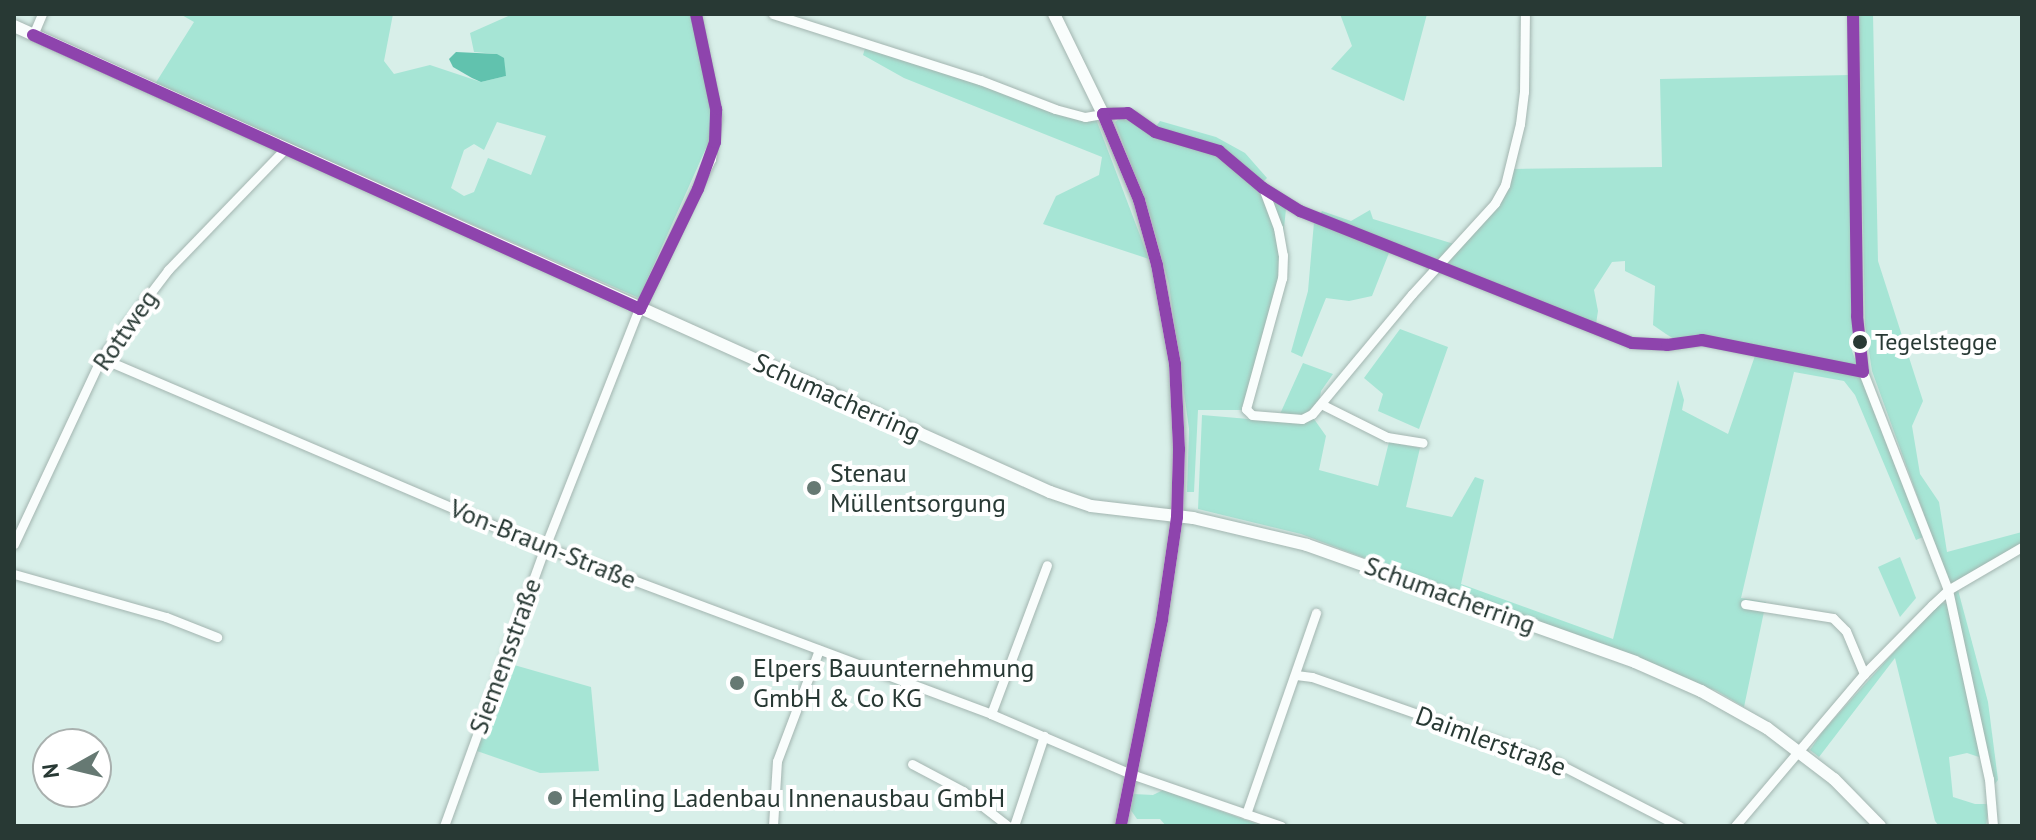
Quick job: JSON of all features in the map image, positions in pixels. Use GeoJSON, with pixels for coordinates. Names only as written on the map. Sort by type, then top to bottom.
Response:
{"type":"FeatureCollection","features":[{"type":"Feature","properties":{"kind":"main road"},"geometry":{"type":"LineString","coordinates":[[1054,14],[1103,114],[1139,200],[1168,313],[1178,419],[1177,517],[1162,620],[1121,826]]}},
{"type":"Feature","properties":{"kind":"main road","name":"Schumacherring"},"geometry":{"type":"LineString","coordinates":[[14,26],[1050,492],[1091,506],[1251,529],[1307,545],[1635,662],[1741,712],[1834,779],[1880,826]]}},
{"type":"Feature","properties":{"kind":"street"},"geometry":{"type":"LineString","coordinates":[[33,35],[42,14]]}},
{"type":"Feature","properties":{"kind":"street","name":"Siemensstraße"},"geometry":{"type":"LineString","coordinates":[[444,826],[545,547],[640,309],[698,189],[715,142],[717,117],[696,14]]}},
{"type":"Feature","properties":{"kind":"street"},"geometry":{"type":"LineString","coordinates":[[773,14],[980,80],[1055,109],[1085,117],[1128,113],[1155,132],[1219,151],[1263,188],[1300,211],[1632,343],[1667,345],[1702,340],[1863,372]]}},
{"type":"Feature","properties":{"kind":"street"},"geometry":{"type":"LineString","coordinates":[[1263,188],[1278,228],[1283,255],[1282,278],[1246,409],[1252,415],[1289,420],[1312,414],[1438,265],[1481,222],[1505,185],[1517,144],[1524,92],[1525,14]]}},
{"type":"Feature","properties":{"kind":"street"},"geometry":{"type":"LineString","coordinates":[[1853,14],[1857,316],[1863,372],[1948,590],[1989,779],[1993,826]]}},
{"type":"Feature","properties":{"kind":"street","name":"Rottweg"},"geometry":{"type":"LineString","coordinates":[[14,544],[101,358],[168,270],[285,149]]}},
{"type":"Feature","properties":{"kind":"street","name":"Von-Braun-Straße"},"geometry":{"type":"LineString","coordinates":[[101,358],[545,547],[991,714],[1131,774],[1281,826]]}},
{"type":"Feature","properties":{"kind":"street"},"geometry":{"type":"LineString","coordinates":[[1321,404],[1387,437],[1423,443]]}},
{"type":"Feature","properties":{"kind":"street"},"geometry":{"type":"LineString","coordinates":[[1735,826],[1864,674],[1948,590],[2022,547]]}},
{"type":"Feature","properties":{"kind":"street"},"geometry":{"type":"LineString","coordinates":[[991,714],[1047,565]]}},
{"type":"Feature","properties":{"kind":"street"},"geometry":{"type":"LineString","coordinates":[[14,574],[166,617],[217,637]]}},
{"type":"Feature","properties":{"kind":"street"},"geometry":{"type":"LineString","coordinates":[[1745,604],[1833,618],[1846,631],[1864,674]]}},
{"type":"Feature","properties":{"kind":"street"},"geometry":{"type":"LineString","coordinates":[[1246,814],[1316,613]]}},
{"type":"Feature","properties":{"kind":"street"},"geometry":{"type":"LineString","coordinates":[[773,826],[777,761],[819,650]]}},
{"type":"Feature","properties":{"kind":"street","name":"Daimlerstraße"},"geometry":{"type":"LineString","coordinates":[[1296,675],[1312,677],[1555,762],[1679,826]]}},
{"type":"Feature","properties":{"kind":"street"},"geometry":{"type":"LineString","coordinates":[[1014,826],[1044,736]]}},
{"type":"Feature","properties":{"kind":"street"},"geometry":{"type":"LineString","coordinates":[[912,764],[963,791],[1008,826]]}},
{"type":"Feature","properties":{"kind":"shaded area"},"geometry":{"type":"Polygon","coordinates":[[[180,14],[393,14],[384,61],[394,74],[430,65],[481,82],[506,76],[497,54],[474,52],[470,33],[513,14],[691,14],[712,114],[711,137],[639,298],[155,84],[194,22],[180,14]],[[497,122],[484,150],[474,144],[464,150],[451,188],[464,196],[474,192],[488,158],[531,175],[546,136],[497,122]]]}},
{"type":"Feature","properties":{"kind":"shaded area"},"geometry":{"type":"Polygon","coordinates":[[[1340,14],[1427,14],[1404,101],[1331,69],[1352,46],[1340,14]]]}},
{"type":"Feature","properties":{"kind":"shaded area"},"geometry":{"type":"Polygon","coordinates":[[[1859,14],[1873,14],[1878,261],[1923,401],[1912,426],[1920,474],[1939,502],[1947,552],[2022,532],[2022,544],[1950,586],[1872,371],[1865,325],[1859,14]]]}},
{"type":"Feature","properties":{"kind":"shaded area"},"geometry":{"type":"Polygon","coordinates":[[[867,42],[1096,119],[1149,259],[1043,224],[1056,196],[1099,175],[1102,157],[904,78],[863,55],[867,42]]]}},
{"type":"Feature","properties":{"kind":"shaded area"},"geometry":{"type":"Polygon","coordinates":[[[456,52],[497,54],[504,58],[506,76],[481,82],[472,78],[453,67],[449,59],[456,52]]]}},
{"type":"Feature","properties":{"kind":"shaded area"},"geometry":{"type":"Polygon","coordinates":[[[1850,75],[1854,267],[1852,351],[1923,537],[1916,540],[1855,395],[1844,381],[1794,372],[1741,598],[1766,602],[1744,707],[1717,691],[1301,534],[1198,509],[1202,415],[1294,423],[1314,419],[1326,436],[1319,470],[1378,486],[1389,442],[1420,448],[1406,507],[1452,517],[1475,477],[1484,480],[1461,584],[1613,639],[1678,380],[1684,400],[1682,410],[1728,434],[1758,347],[1710,339],[1674,339],[1666,334],[1653,325],[1655,286],[1625,271],[1625,261],[1612,262],[1594,290],[1598,311],[1596,324],[1447,265],[1426,265],[1389,253],[1372,296],[1349,301],[1326,298],[1302,357],[1291,352],[1308,291],[1314,222],[1322,211],[1351,221],[1370,210],[1373,219],[1454,244],[1459,250],[1496,206],[1513,169],[1662,167],[1660,79],[1850,75]]]}},
{"type":"Feature","properties":{"kind":"shaded area"},"geometry":{"type":"Polygon","coordinates":[[[1122,117],[1157,137],[1213,154],[1257,189],[1280,199],[1286,209],[1277,293],[1242,410],[1198,410],[1194,492],[1187,492],[1189,429],[1169,285],[1151,218],[1115,122],[1122,117]]]}},
{"type":"Feature","properties":{"kind":"shaded area"},"geometry":{"type":"Polygon","coordinates":[[[1160,121],[1216,137],[1245,153],[1267,178],[1263,182],[1224,151],[1154,129],[1160,121]]]}},
{"type":"Feature","properties":{"kind":"shaded area"},"geometry":{"type":"Polygon","coordinates":[[[1400,329],[1448,347],[1419,429],[1378,411],[1383,394],[1364,378],[1400,329]]]}},
{"type":"Feature","properties":{"kind":"shaded area"},"geometry":{"type":"Polygon","coordinates":[[[1303,363],[1333,374],[1321,391],[1319,403],[1306,415],[1280,414],[1303,363]]]}},
{"type":"Feature","properties":{"kind":"shaded area"},"geometry":{"type":"Polygon","coordinates":[[[1900,557],[1916,598],[1900,617],[1878,567],[1900,557]]]}},
{"type":"Feature","properties":{"kind":"shaded area"},"geometry":{"type":"Polygon","coordinates":[[[1958,590],[1988,702],[1998,780],[1994,785],[1951,594],[1958,590]]]}},
{"type":"Feature","properties":{"kind":"shaded area"},"geometry":{"type":"Polygon","coordinates":[[[1939,602],[1948,604],[1982,758],[1967,753],[1949,757],[1953,797],[1975,804],[1989,804],[1986,826],[1939,826],[1935,821],[1895,658],[1819,757],[1810,750],[1823,731],[1939,602]]]}},
{"type":"Feature","properties":{"kind":"shaded area"},"geometry":{"type":"Polygon","coordinates":[[[507,663],[591,687],[599,771],[540,773],[477,751],[507,663]]]}},
{"type":"Feature","properties":{"kind":"shaded area"},"geometry":{"type":"Polygon","coordinates":[[[1163,790],[1262,826],[1166,826],[1160,819],[1137,819],[1128,806],[1133,794],[1153,795],[1163,790]]]}},
{"type":"Feature","properties":{"kind":"transit line"},"geometry":{"type":"LineString","coordinates":[[640,309],[698,189],[715,142],[716,109],[696,14]]}},
{"type":"Feature","properties":{"kind":"transit line"},"geometry":{"type":"LineString","coordinates":[[1853,14],[1857,316],[1863,372]]}},
{"type":"Feature","properties":{"kind":"transit line"},"geometry":{"type":"LineString","coordinates":[[33,35],[640,309]]}},
{"type":"Feature","properties":{"kind":"transit line"},"geometry":{"type":"LineString","coordinates":[[1103,114],[1128,113],[1155,132],[1219,151],[1263,188],[1300,211],[1632,343],[1667,345],[1702,340],[1863,372]]}},
{"type":"Feature","properties":{"kind":"transit line"},"geometry":{"type":"LineString","coordinates":[[1103,114],[1139,200],[1157,265],[1175,364],[1179,449],[1177,517],[1162,620],[1121,826]]}},
{"type":"Feature","properties":{"kind":"place","name":"Tegelstegge"},"geometry":{"type":"Point","coordinates":[1860,342]}},
{"type":"Feature","properties":{"kind":"place","name":"Stenau Müllentsorgung"},"geometry":{"type":"Point","coordinates":[814,488]}},
{"type":"Feature","properties":{"kind":"place","name":"Elpers Bauunternehmung GmbH & Co KG"},"geometry":{"type":"Point","coordinates":[737,683]}},
{"type":"Feature","properties":{"kind":"place","name":"Hemling Ladenbau Innenausbau GmbH"},"geometry":{"type":"Point","coordinates":[555,798]}}]}
